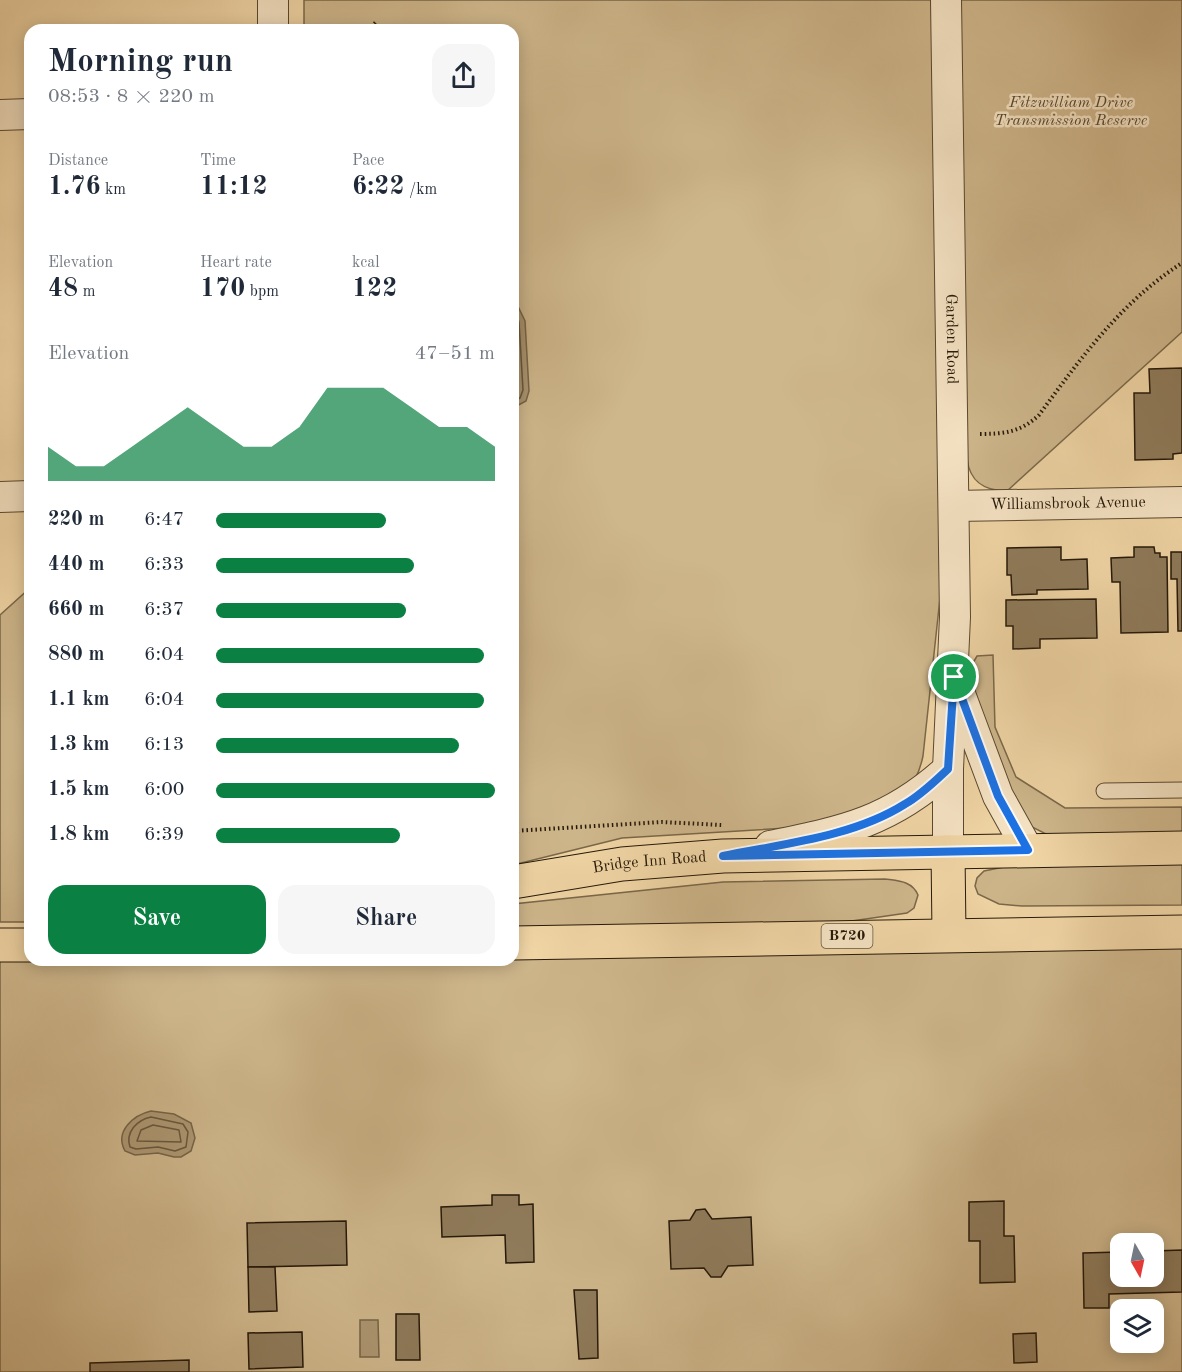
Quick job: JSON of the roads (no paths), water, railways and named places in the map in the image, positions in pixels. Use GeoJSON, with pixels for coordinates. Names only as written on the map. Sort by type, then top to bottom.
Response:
{"type":"FeatureCollection","features":[{"type":"Feature","properties":{"kind":"main road","name":"Bridge Inn Road"},"geometry":{"type":"LineString","coordinates":[[519,881],[622,864],[724,840],[948,852],[1182,848]]}},
{"type":"Feature","properties":{"kind":"main road","name":"Garden Road"},"geometry":{"type":"LineString","coordinates":[[948,852],[949,934]]}},
{"type":"Feature","properties":{"kind":"main road","name":"B720"},"geometry":{"type":"LineString","coordinates":[[519,943],[949,934],[1182,932]]}},
{"type":"Feature","properties":{"kind":"main road"},"geometry":{"type":"LineString","coordinates":[[0,945],[24,945]]}},
{"type":"Feature","properties":{"kind":"street"},"geometry":{"type":"LineString","coordinates":[[273,0],[273,24]]}},
{"type":"Feature","properties":{"kind":"street","name":"Garden Road"},"geometry":{"type":"LineString","coordinates":[[946,0],[954,506],[954,677],[948,769],[948,852]]}},
{"type":"Feature","properties":{"kind":"street"},"geometry":{"type":"LineString","coordinates":[[0,115],[24,114]]}},
{"type":"Feature","properties":{"kind":"street"},"geometry":{"type":"LineString","coordinates":[[0,497],[24,496]]}},
{"type":"Feature","properties":{"kind":"street","name":"Williamsbrook Avenue"},"geometry":{"type":"LineString","coordinates":[[954,506],[1182,502]]}},
{"type":"Feature","properties":{"kind":"street","name":"Garden Road"},"geometry":{"type":"LineString","coordinates":[[954,677],[998,796],[1028,850]]}},
{"type":"Feature","properties":{"kind":"street"},"geometry":{"type":"LineString","coordinates":[[724,840],[815,837],[879,817],[904,806],[948,769]]}},
{"type":"Feature","properties":{"kind":"lane"},"geometry":{"type":"LineString","coordinates":[[1104,791],[1182,790]]}},
{"type":"Feature","properties":{"kind":"water"},"geometry":{"type":"Polygon","coordinates":[[[519,308],[525,321],[529,391],[526,401],[519,405],[519,308]]]}},
{"type":"Feature","properties":{"kind":"water"},"geometry":{"type":"Polygon","coordinates":[[[151,1111],[174,1114],[191,1123],[195,1138],[191,1151],[181,1157],[174,1157],[158,1153],[135,1155],[125,1151],[122,1137],[127,1125],[138,1116],[151,1111]]]}},
{"type":"Feature","properties":{"kind":"water"},"geometry":{"type":"Polygon","coordinates":[[[360,1320],[378,1320],[379,1357],[360,1357],[360,1320]]]}},
{"type":"Feature","properties":{"kind":"park label","name":"Fitzwilliam Drive Transmission Reserve"},"geometry":{"type":"Point","coordinates":[1071,112]}}]}
